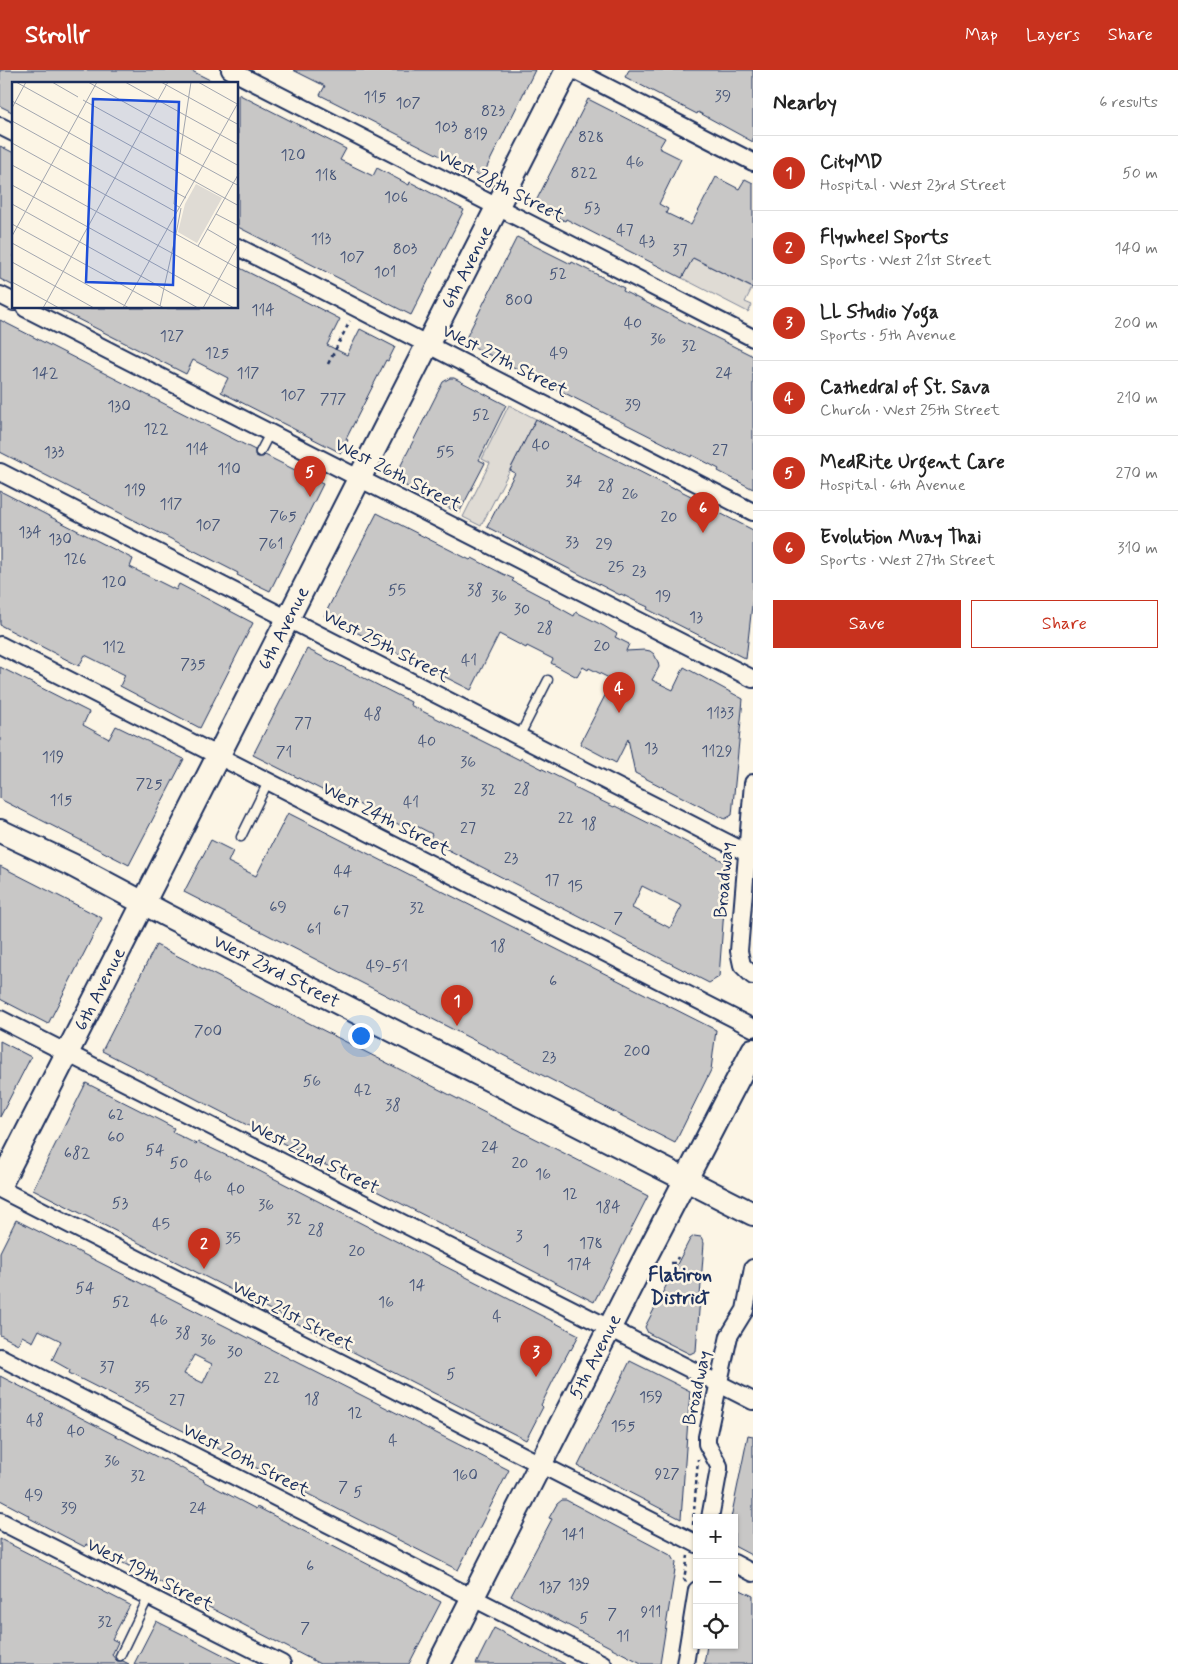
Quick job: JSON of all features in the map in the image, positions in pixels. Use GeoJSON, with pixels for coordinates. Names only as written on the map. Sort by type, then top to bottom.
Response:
{"type":"FeatureCollection","features":[{"type":"Feature","properties":{"kind":"main road","name":"6th Avenue"},"geometry":{"type":"LineString","coordinates":[[0,1185],[567,70]]}},
{"type":"Feature","properties":{"kind":"main road","name":"West 23rd Street"},"geometry":{"type":"LineString","coordinates":[[0,831],[72,865],[753,1214]]}},
{"type":"Feature","properties":{"kind":"main road","name":"5th Avenue"},"geometry":{"type":"LineString","coordinates":[[439,1664],[753,1050]]}},
{"type":"Feature","properties":{"kind":"street","name":"West 28th Street"},"geometry":{"type":"LineString","coordinates":[[230,70],[753,338]]}},
{"type":"Feature","properties":{"kind":"street"},"geometry":{"type":"LineString","coordinates":[[574,70],[753,162]]}},
{"type":"Feature","properties":{"kind":"street"},"geometry":{"type":"LineString","coordinates":[[0,126],[12,132]]}},
{"type":"Feature","properties":{"kind":"street","name":"West 27th Street"},"geometry":{"type":"LineString","coordinates":[[239,248],[753,512]]}},
{"type":"Feature","properties":{"kind":"street"},"geometry":{"type":"LineString","coordinates":[[0,295],[12,301]]}},
{"type":"Feature","properties":{"kind":"street","name":"West 26th Street"},"geometry":{"type":"LineString","coordinates":[[27,309],[753,678]]}},
{"type":"Feature","properties":{"kind":"street","name":"West 25th Street"},"geometry":{"type":"LineString","coordinates":[[0,472],[750,855]]}},
{"type":"Feature","properties":{"kind":"street","name":"West 24th Street"},"geometry":{"type":"LineString","coordinates":[[0,646],[753,1028]]}},
{"type":"Feature","properties":{"kind":"street","name":"Broadway"},"geometry":{"type":"LineString","coordinates":[[753,783],[750,855],[739,951],[742,964],[753,976]]}},
{"type":"Feature","properties":{"kind":"street","name":"West 22nd Street"},"geometry":{"type":"LineString","coordinates":[[0,1019],[753,1401]]}},
{"type":"Feature","properties":{"kind":"street","name":"West 21st Street"},"geometry":{"type":"LineString","coordinates":[[0,1189],[541,1465],[693,1536]]}},
{"type":"Feature","properties":{"kind":"street","name":"Broadway"},"geometry":{"type":"LineString","coordinates":[[711,1514],[719,1469],[707,1444],[708,1438],[728,1336],[744,1310],[753,1268]]}},
{"type":"Feature","properties":{"kind":"street","name":"West 20th Street"},"geometry":{"type":"LineString","coordinates":[[0,1357],[602,1664]]}},
{"type":"Feature","properties":{"kind":"street","name":"West 19th Street"},"geometry":{"type":"LineString","coordinates":[[0,1521],[282,1664]]}},
{"type":"Feature","properties":{"kind":"street"},"geometry":{"type":"LineString","coordinates":[[738,1565],[753,1573]]}},
{"type":"Feature","properties":{"kind":"street"},"geometry":{"type":"LineString","coordinates":[[684,1664],[695,1604]]}},
{"type":"Feature","properties":{"kind":"lane"},"geometry":{"type":"LineString","coordinates":[[260,452],[270,432]]}},
{"type":"Feature","properties":{"kind":"lane"},"geometry":{"type":"LineString","coordinates":[[519,737],[548,680]]}},
{"type":"Feature","properties":{"kind":"lane"},"geometry":{"type":"LineString","coordinates":[[241,837],[268,782]]}},
{"type":"Feature","properties":{"kind":"lane"},"geometry":{"type":"LineString","coordinates":[[120,1656],[148,1596]]}},
{"type":"Feature","properties":{"kind":"path"},"geometry":{"type":"LineString","coordinates":[[328,364],[350,320]]}},
{"type":"Feature","properties":{"kind":"path"},"geometry":{"type":"LineString","coordinates":[[671,1264],[675,1263],[678,1257]]}},
{"type":"Feature","properties":{"kind":"path"},"geometry":{"type":"LineString","coordinates":[[696,1514],[699,1449],[708,1438]]}},
{"type":"Feature","properties":{"kind":"shaded area"},"geometry":{"type":"Polygon","coordinates":[[[693,258],[752,288],[745,302],[752,305],[748,312],[682,278],[693,258]]]}},
{"type":"Feature","properties":{"kind":"shaded area"},"geometry":{"type":"Polygon","coordinates":[[[509,405],[536,419],[481,526],[463,517],[490,463],[482,459],[509,405]]]}},
{"type":"Feature","properties":{"kind":"building"},"geometry":{"type":"Polygon","coordinates":[[[0,70],[190,70],[214,82],[12,82],[12,112],[0,106],[0,70]]]}},
{"type":"Feature","properties":{"kind":"building"},"geometry":{"type":"Polygon","coordinates":[[[293,70],[535,70],[482,177],[320,95],[325,86],[293,70]]]}},
{"type":"Feature","properties":{"kind":"building"},"geometry":{"type":"Polygon","coordinates":[[[629,70],[753,70],[753,142],[698,112],[697,114],[625,77],[629,70]]]}},
{"type":"Feature","properties":{"kind":"building"},"geometry":{"type":"Polygon","coordinates":[[[239,95],[346,149],[340,160],[373,176],[377,168],[409,185],[410,182],[464,210],[411,315],[239,228],[239,95]]]}},
{"type":"Feature","properties":{"kind":"building"},"geometry":{"type":"Polygon","coordinates":[[[588,99],[665,138],[659,148],[681,159],[659,204],[668,209],[666,213],[691,225],[716,177],[739,189],[745,179],[753,183],[753,288],[693,258],[682,278],[566,219],[565,221],[534,205],[588,99]]]}},
{"type":"Feature","properties":{"kind":"building"},"geometry":{"type":"Polygon","coordinates":[[[0,146],[12,152],[12,285],[0,279],[0,146]]]}},
{"type":"Feature","properties":{"kind":"building"},"geometry":{"type":"Polygon","coordinates":[[[517,237],[624,288],[623,291],[753,356],[753,489],[692,455],[691,457],[464,342],[517,237]]]}},
{"type":"Feature","properties":{"kind":"building"},"geometry":{"type":"Polygon","coordinates":[[[239,268],[340,319],[327,345],[347,355],[360,329],[395,347],[388,361],[386,360],[346,439],[348,440],[341,453],[221,392],[228,378],[193,360],[186,374],[58,309],[239,309],[239,268]]]}},
{"type":"Feature","properties":{"kind":"building"},"geometry":{"type":"Polygon","coordinates":[[[0,320],[255,450],[255,455],[258,457],[265,455],[323,484],[270,591],[0,452],[0,320]]]}},
{"type":"Feature","properties":{"kind":"building"},"geometry":{"type":"Polygon","coordinates":[[[454,378],[506,405],[479,460],[485,463],[459,513],[400,483],[397,477],[397,473],[443,382],[454,378]]]}},
{"type":"Feature","properties":{"kind":"building"},"geometry":{"type":"Polygon","coordinates":[[[536,419],[703,502],[702,504],[753,530],[753,596],[746,659],[647,609],[648,607],[620,595],[487,527],[515,473],[510,470],[536,419]]]}},
{"type":"Feature","properties":{"kind":"building"},"geometry":{"type":"Polygon","coordinates":[[[0,491],[133,559],[130,567],[176,590],[179,584],[253,623],[200,728],[120,686],[125,675],[85,655],[79,666],[0,625],[0,491]]]}},
{"type":"Feature","properties":{"kind":"building"},"geometry":{"type":"Polygon","coordinates":[[[377,513],[470,560],[472,558],[514,579],[512,581],[574,616],[576,612],[604,626],[617,634],[615,637],[629,644],[626,651],[650,651],[654,654],[659,667],[652,680],[673,690],[684,667],[743,699],[732,815],[725,819],[635,773],[628,739],[616,763],[580,744],[613,680],[589,668],[588,670],[583,667],[577,677],[551,663],[553,659],[499,634],[471,690],[324,616],[377,513]]]}},
{"type":"Feature","properties":{"kind":"building"},"geometry":{"type":"Polygon","coordinates":[[[307,649],[411,702],[410,705],[520,760],[521,758],[574,785],[573,787],[615,806],[729,864],[719,977],[709,983],[429,840],[432,834],[409,822],[406,828],[338,794],[336,797],[253,755],[307,649]],[[642,886],[632,908],[670,928],[682,906],[642,886]]]}},
{"type":"Feature","properties":{"kind":"building"},"geometry":{"type":"Polygon","coordinates":[[[0,667],[89,712],[83,725],[109,739],[116,726],[184,759],[129,865],[0,799],[0,667]]]}},
{"type":"Feature","properties":{"kind":"building"},"geometry":{"type":"Polygon","coordinates":[[[288,813],[716,1030],[711,1070],[675,1143],[184,892],[211,840],[233,851],[228,862],[256,876],[288,813]]]}},
{"type":"Feature","properties":{"kind":"building"},"geometry":{"type":"Polygon","coordinates":[[[0,866],[102,918],[48,1024],[0,999],[0,866]]]}},
{"type":"Feature","properties":{"kind":"building"},"geometry":{"type":"Polygon","coordinates":[[[156,945],[648,1196],[594,1302],[102,1051],[156,945]]]}},
{"type":"Feature","properties":{"kind":"building"},"geometry":{"type":"Polygon","coordinates":[[[0,1041],[31,1057],[0,1117],[0,1041]]]}},
{"type":"Feature","properties":{"kind":"building"},"geometry":{"type":"Polygon","coordinates":[[[86,1083],[174,1128],[172,1132],[196,1144],[198,1142],[236,1159],[579,1335],[555,1377],[541,1405],[543,1407],[526,1440],[33,1189],[86,1083]]]}},
{"type":"Feature","properties":{"kind":"building"},"geometry":{"type":"Polygon","coordinates":[[[16,1220],[509,1470],[458,1570],[69,1373],[70,1370],[52,1360],[61,1341],[39,1330],[33,1342],[22,1336],[18,1344],[0,1335],[0,1252],[16,1220]],[[194,1355],[184,1374],[203,1383],[212,1364],[194,1355]]]}},
{"type":"Feature","properties":{"kind":"building"},"geometry":{"type":"Polygon","coordinates":[[[694,1236],[701,1237],[704,1243],[696,1351],[690,1354],[648,1333],[645,1327],[690,1239],[694,1236]]]}},
{"type":"Feature","properties":{"kind":"building"},"geometry":{"type":"Polygon","coordinates":[[[630,1361],[690,1391],[681,1519],[578,1466],[630,1361]]]}},
{"type":"Feature","properties":{"kind":"building"},"geometry":{"type":"Polygon","coordinates":[[[0,1376],[164,1459],[256,1509],[257,1507],[441,1602],[409,1664],[320,1664],[86,1544],[85,1547],[29,1518],[30,1516],[0,1500],[0,1376]]]}},
{"type":"Feature","properties":{"kind":"building"},"geometry":{"type":"Polygon","coordinates":[[[748,1435],[753,1436],[753,1556],[738,1548],[738,1514],[732,1514],[748,1435]]]}},
{"type":"Feature","properties":{"kind":"building"},"geometry":{"type":"Polygon","coordinates":[[[562,1500],[566,1500],[672,1556],[676,1563],[660,1664],[643,1664],[511,1596],[552,1519],[549,1518],[557,1504],[562,1500]]]}},
{"type":"Feature","properties":{"kind":"building"},"geometry":{"type":"Polygon","coordinates":[[[0,1539],[130,1605],[112,1639],[118,1642],[112,1655],[117,1661],[129,1664],[0,1664],[0,1539]]]}},
{"type":"Feature","properties":{"kind":"building"},"geometry":{"type":"Polygon","coordinates":[[[738,1589],[753,1596],[753,1664],[704,1664],[706,1649],[738,1649],[738,1589]]]}},
{"type":"Feature","properties":{"kind":"building"},"geometry":{"type":"Polygon","coordinates":[[[156,1621],[204,1645],[241,1664],[134,1664],[156,1621]]]}},
{"type":"Feature","properties":{"kind":"building"},"geometry":{"type":"Polygon","coordinates":[[[494,1628],[565,1664],[476,1664],[494,1628]]]}},
{"type":"Feature","properties":{"kind":"place","name":"MedRite Urgent Care"},"geometry":{"type":"Point","coordinates":[310,497]}},
{"type":"Feature","properties":{"kind":"place","name":"Evolution Muay Thai"},"geometry":{"type":"Point","coordinates":[703,533]}},
{"type":"Feature","properties":{"kind":"place","name":"Cathedral of St. Sava"},"geometry":{"type":"Point","coordinates":[619,713]}},
{"type":"Feature","properties":{"kind":"place","name":"CityMD"},"geometry":{"type":"Point","coordinates":[457,1026]}},
{"type":"Feature","properties":{"kind":"place","name":"Flywheel Sports"},"geometry":{"type":"Point","coordinates":[204,1269]}},
{"type":"Feature","properties":{"kind":"place","name":"LL Studio Yoga"},"geometry":{"type":"Point","coordinates":[536,1377]}},
{"type":"Feature","properties":{"kind":"district","name":"Flatiron District"},"geometry":{"type":"Point","coordinates":[680,1286]}}]}
